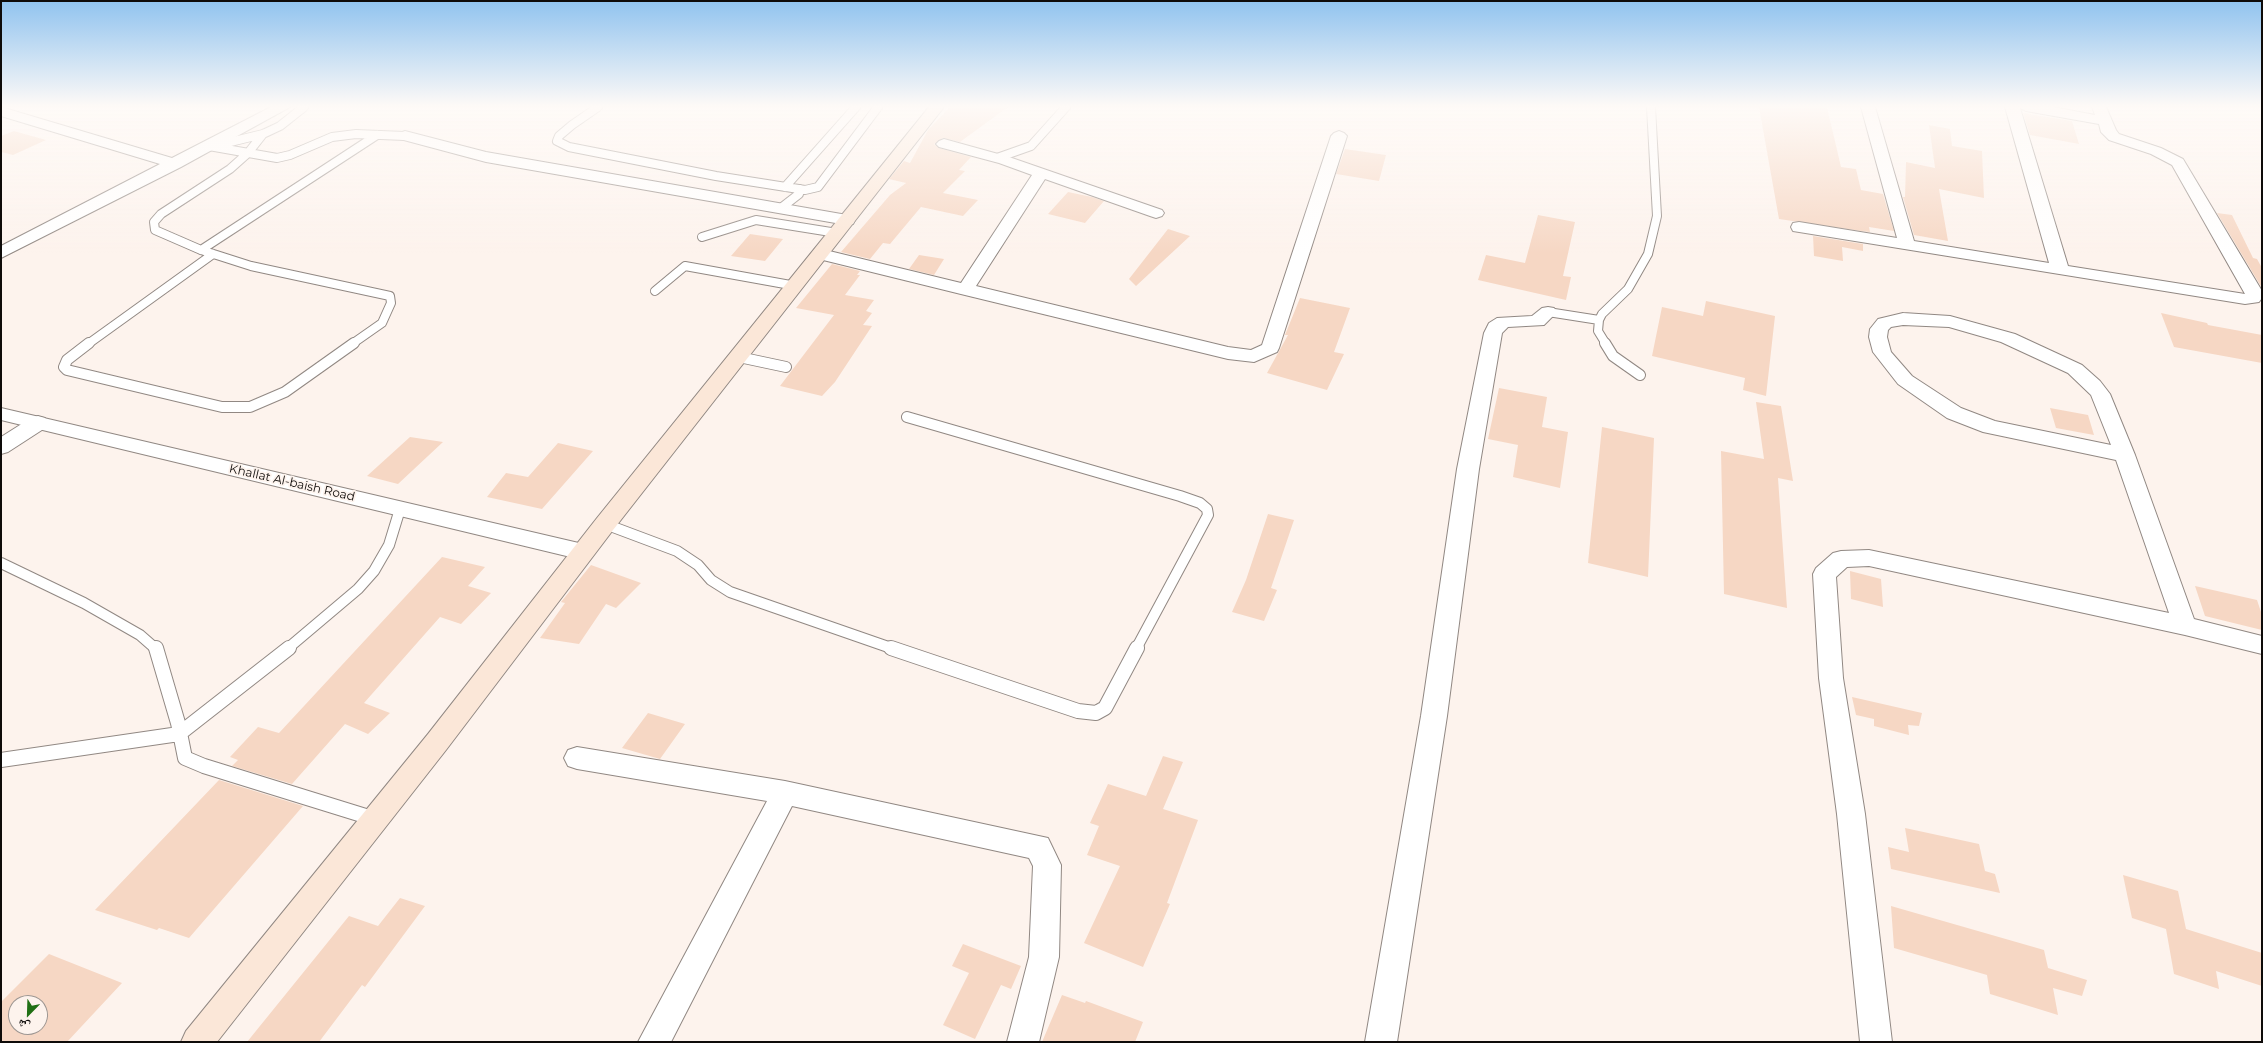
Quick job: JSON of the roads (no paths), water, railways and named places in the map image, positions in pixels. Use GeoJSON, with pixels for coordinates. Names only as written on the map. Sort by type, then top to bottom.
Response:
{"type":"FeatureCollection","features":[{"type":"Feature","properties":{"kind":"main road"},"geometry":{"type":"LineString","coordinates":[[197,1042],[376,819],[606,524],[898,156]]}},
{"type":"Feature","properties":{"kind":"street"},"geometry":{"type":"LineString","coordinates":[[148,156],[175,164]]}},
{"type":"Feature","properties":{"kind":"street"},"geometry":{"type":"LineString","coordinates":[[1,253],[191,156]]}},
{"type":"Feature","properties":{"kind":"street"},"geometry":{"type":"LineString","coordinates":[[480,156],[781,208],[842,227]]}},
{"type":"Feature","properties":{"kind":"street"},"geometry":{"type":"LineString","coordinates":[[988,156],[1156,213]]}},
{"type":"Feature","properties":{"kind":"street"},"geometry":{"type":"LineString","coordinates":[[821,254],[1228,353],[1254,356],[1270,348],[1333,156]]}},
{"type":"Feature","properties":{"kind":"street"},"geometry":{"type":"LineString","coordinates":[[1882,156],[1907,245]]}},
{"type":"Feature","properties":{"kind":"street"},"geometry":{"type":"LineString","coordinates":[[2026,156],[2060,270]]}},
{"type":"Feature","properties":{"kind":"street"},"geometry":{"type":"LineString","coordinates":[[1799,227],[2253,300],[2254,293],[2178,162],[2165,156]]}},
{"type":"Feature","properties":{"kind":"street"},"geometry":{"type":"LineString","coordinates":[[965,290],[1041,173]]}},
{"type":"Feature","properties":{"kind":"street"},"geometry":{"type":"LineString","coordinates":[[1381,1042],[1434,716],[1468,468],[1493,333],[1496,327],[1504,322],[1537,320],[1548,312]]}},
{"type":"Feature","properties":{"kind":"street"},"geometry":{"type":"LineString","coordinates":[[2126,455],[1990,427],[1954,413],[1906,380],[1891,365],[1882,352],[1878,337],[1879,329],[1885,323],[1903,319],[1950,322],[2008,338],[2044,353],[2075,369],[2093,385],[2100,394],[2126,455],[2184,626]]}},
{"type":"Feature","properties":{"kind":"street","name":"Khallat Al-baish Road"},"geometry":{"type":"LineString","coordinates":[[1,414],[38,424],[584,552]]}},
{"type":"Feature","properties":{"kind":"street"},"geometry":{"type":"LineString","coordinates":[[1,447],[38,424]]}},
{"type":"Feature","properties":{"kind":"street"},"geometry":{"type":"LineString","coordinates":[[1876,1042],[1851,814],[1830,678],[1824,574],[1841,559],[1869,558],[2184,626],[2262,645]]}},
{"type":"Feature","properties":{"kind":"street"},"geometry":{"type":"LineString","coordinates":[[577,758],[785,793],[1038,847],[1047,866],[1044,957],[1023,1042]]}},
{"type":"Feature","properties":{"kind":"street"},"geometry":{"type":"LineString","coordinates":[[654,1042],[785,793]]}},
{"type":"Feature","properties":{"kind":"lane"},"geometry":{"type":"LineString","coordinates":[[214,254],[77,352],[67,360],[64,367],[67,370],[222,408],[250,407],[285,392],[374,330],[387,315],[391,303],[390,296],[383,293],[282,274],[201,250],[160,234],[155,230],[154,222],[161,214],[230,169],[245,156]]}},
{"type":"Feature","properties":{"kind":"lane"},"geometry":{"type":"LineString","coordinates":[[271,156],[283,157],[286,156]]}},
{"type":"Feature","properties":{"kind":"lane"},"geometry":{"type":"LineString","coordinates":[[201,250],[345,156]]}},
{"type":"Feature","properties":{"kind":"lane"},"geometry":{"type":"LineString","coordinates":[[612,156],[693,172],[811,190],[818,187],[841,156]]}},
{"type":"Feature","properties":{"kind":"lane"},"geometry":{"type":"LineString","coordinates":[[785,187],[813,156]]}},
{"type":"Feature","properties":{"kind":"lane"},"geometry":{"type":"LineString","coordinates":[[997,158],[1004,156]]}},
{"type":"Feature","properties":{"kind":"lane"},"geometry":{"type":"LineString","coordinates":[[1640,375],[1613,356],[1598,331],[1599,320],[1628,289],[1648,254],[1657,216],[1654,156]]}},
{"type":"Feature","properties":{"kind":"lane"},"geometry":{"type":"LineString","coordinates":[[781,208],[796,197],[800,189]]}},
{"type":"Feature","properties":{"kind":"lane"},"geometry":{"type":"LineString","coordinates":[[702,238],[756,220],[842,227]]}},
{"type":"Feature","properties":{"kind":"lane"},"geometry":{"type":"LineString","coordinates":[[655,291],[678,268],[685,266],[796,286]]}},
{"type":"Feature","properties":{"kind":"lane"},"geometry":{"type":"LineString","coordinates":[[1548,312],[1599,320]]}},
{"type":"Feature","properties":{"kind":"lane"},"geometry":{"type":"LineString","coordinates":[[738,357],[786,367]]}},
{"type":"Feature","properties":{"kind":"lane"},"geometry":{"type":"LineString","coordinates":[[606,524],[677,551],[698,565],[711,580],[730,592],[936,664],[1078,711],[1096,713],[1105,708],[1208,515],[1207,509],[1200,503],[1180,496],[907,417]]}},
{"type":"Feature","properties":{"kind":"lane"},"geometry":{"type":"LineString","coordinates":[[1,760],[179,734],[314,629],[358,589],[374,571],[384,556],[400,509]]}},
{"type":"Feature","properties":{"kind":"lane"},"geometry":{"type":"LineString","coordinates":[[1,563],[84,603],[140,635],[156,648],[178,723],[179,734],[186,758],[204,766],[376,819]]}}]}
